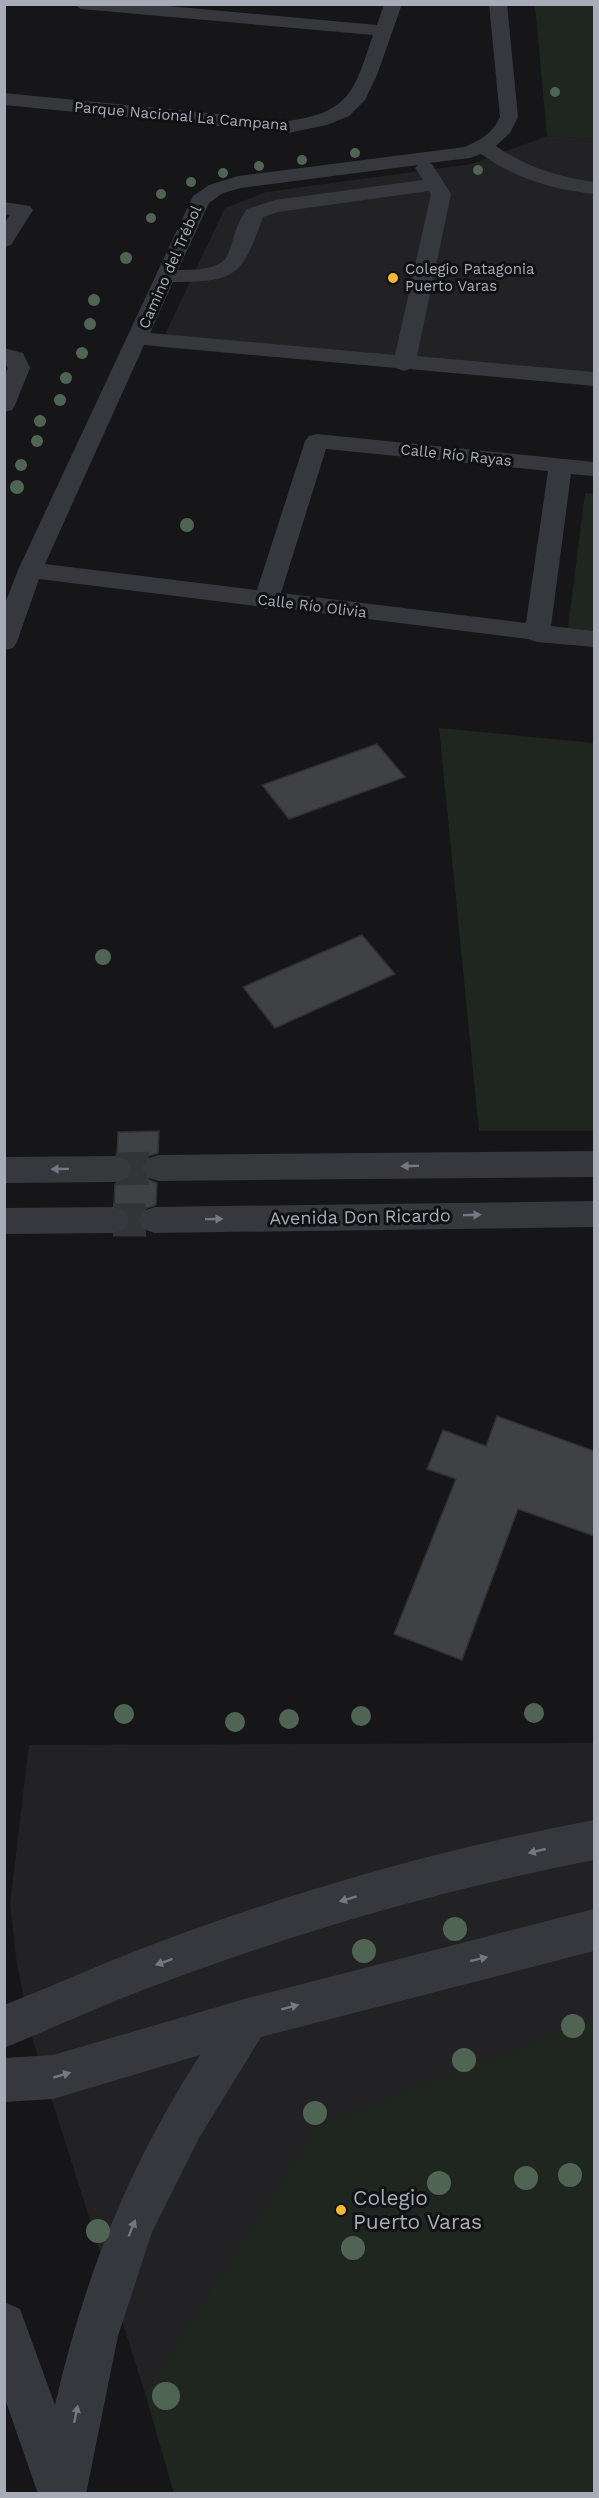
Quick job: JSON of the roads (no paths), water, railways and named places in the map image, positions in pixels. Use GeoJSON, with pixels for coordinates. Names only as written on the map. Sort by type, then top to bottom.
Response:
{"type":"FeatureCollection","features":[{"type":"Feature","properties":{"kind":"street"},"geometry":{"type":"LineString","coordinates":[[81,4],[383,31]]}},
{"type":"Feature","properties":{"kind":"street","name":"Parque Nacional La Campana"},"geometry":{"type":"LineString","coordinates":[[4,99],[288,127],[327,119],[351,105],[358,97],[393,4]]}},
{"type":"Feature","properties":{"kind":"street","name":"Camino del Trébol"},"geometry":{"type":"LineString","coordinates":[[4,642],[30,570],[200,200],[216,189],[238,182],[470,152],[483,146],[501,133],[509,117],[498,4]]}},
{"type":"Feature","properties":{"kind":"street"},"geometry":{"type":"LineString","coordinates":[[483,146],[526,172],[551,180],[594,188]]}},
{"type":"Feature","properties":{"kind":"street"},"geometry":{"type":"LineString","coordinates":[[404,364],[441,194],[430,172],[415,159]]}},
{"type":"Feature","properties":{"kind":"street"},"geometry":{"type":"LineString","coordinates":[[166,276],[195,276],[224,270],[233,263],[254,213],[275,206],[436,184]]}},
{"type":"Feature","properties":{"kind":"street"},"geometry":{"type":"LineString","coordinates":[[4,208],[23,210],[4,241]]}},
{"type":"Feature","properties":{"kind":"street"},"geometry":{"type":"LineString","coordinates":[[138,338],[404,364],[594,379]]}},
{"type":"Feature","properties":{"kind":"street"},"geometry":{"type":"LineString","coordinates":[[4,354],[15,358],[19,368],[4,405]]}},
{"type":"Feature","properties":{"kind":"street","name":"Calle Río Rayas"},"geometry":{"type":"LineString","coordinates":[[266,601],[317,441],[594,469]]}},
{"type":"Feature","properties":{"kind":"street"},"geometry":{"type":"LineString","coordinates":[[537,634],[560,466]]}},
{"type":"Feature","properties":{"kind":"street","name":"Calle Río Olivia"},"geometry":{"type":"LineString","coordinates":[[30,570],[266,601],[594,639]]}},
{"type":"Feature","properties":{"kind":"street","name":"Avenida Don Ricardo"},"geometry":{"type":"LineString","coordinates":[[155,1220],[580,1214],[554,1164]]}},
{"type":"Feature","properties":{"kind":"street"},"geometry":{"type":"LineString","coordinates":[[158,1168],[594,1164]]}},
{"type":"Feature","properties":{"kind":"street"},"geometry":{"type":"LineString","coordinates":[[4,1170],[116,1169]]}},
{"type":"Feature","properties":{"kind":"street"},"geometry":{"type":"LineString","coordinates":[[4,1221],[113,1220]]}},
{"type":"Feature","properties":{"kind":"street"},"geometry":{"type":"LineString","coordinates":[[4,2027],[142,1970],[280,1920],[417,1879],[594,1840]]}},
{"type":"Feature","properties":{"kind":"street"},"geometry":{"type":"LineString","coordinates":[[4,2080],[53,2078],[248,2019],[594,1930]]}},
{"type":"Feature","properties":{"kind":"street"},"geometry":{"type":"LineString","coordinates":[[62,2493],[72,2436],[96,2331],[129,2233],[148,2188],[195,2099],[248,2019]]}},
{"type":"Feature","properties":{"kind":"street"},"geometry":{"type":"LineString","coordinates":[[4,2325],[62,2493]]}},
{"type":"Feature","properties":{"kind":"tunnel"},"geometry":{"type":"LineString","coordinates":[[116,1169],[158,1168]]}},
{"type":"Feature","properties":{"kind":"tunnel"},"geometry":{"type":"LineString","coordinates":[[113,1220],[155,1220]]}},
{"type":"Feature","properties":{"kind":"place","name":"Colegio Patagonia Puerto Varas"},"geometry":{"type":"Point","coordinates":[393,278]}},
{"type":"Feature","properties":{"kind":"place","name":"Colegio Puerto Varas"},"geometry":{"type":"Point","coordinates":[341,2210]}}]}
